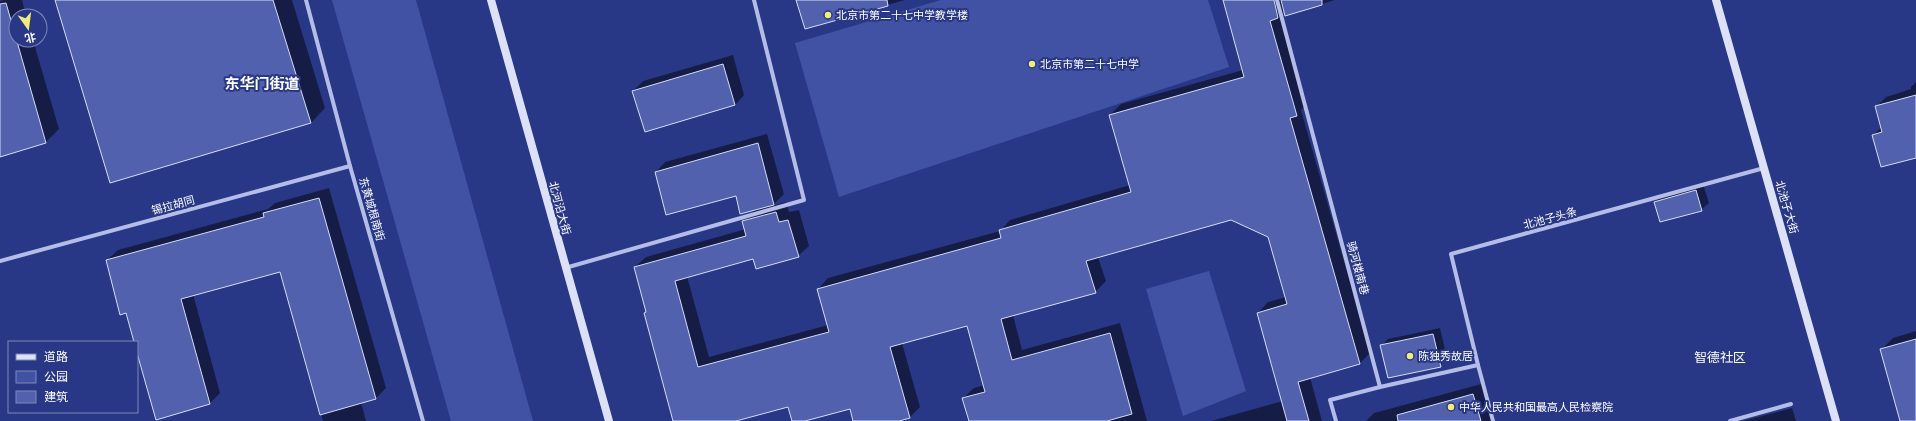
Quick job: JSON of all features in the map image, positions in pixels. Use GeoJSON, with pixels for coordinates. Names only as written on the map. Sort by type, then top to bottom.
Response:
{"type":"FeatureCollection","features":[{"type":"Feature","properties":{"kind":"main road","name":"北河沿大街"},"geometry":{"type":"LineString","coordinates":[[491,0],[609,421]]}},
{"type":"Feature","properties":{"kind":"main road","name":"北池子大街"},"geometry":{"type":"LineString","coordinates":[[1716,0],[1836,421]]}},
{"type":"Feature","properties":{"kind":"street","name":"东黄城根南街"},"geometry":{"type":"LineString","coordinates":[[306,0],[350,166],[423,421]]}},
{"type":"Feature","properties":{"kind":"street"},"geometry":{"type":"LineString","coordinates":[[565,268],[804,200],[754,0]]}},
{"type":"Feature","properties":{"kind":"street","name":"骑河楼南巷"},"geometry":{"type":"LineString","coordinates":[[1277,0],[1380,387]]}},
{"type":"Feature","properties":{"kind":"street","name":"锡拉胡同"},"geometry":{"type":"LineString","coordinates":[[0,261],[350,166]]}},
{"type":"Feature","properties":{"kind":"street","name":"北池子头条"},"geometry":{"type":"LineString","coordinates":[[1478,365],[1450,254],[1764,168]]}},
{"type":"Feature","properties":{"kind":"street"},"geometry":{"type":"LineString","coordinates":[[1336,421],[1330,400],[1478,365],[1493,421]]}},
{"type":"Feature","properties":{"kind":"street"},"geometry":{"type":"LineString","coordinates":[[1730,421],[1791,404]]}},
{"type":"Feature","properties":{"kind":"green space"},"geometry":{"type":"Polygon","coordinates":[[[332,0],[416,0],[533,421],[451,421],[332,0]]]}},
{"type":"Feature","properties":{"kind":"green space"},"geometry":{"type":"Polygon","coordinates":[[[941,0],[1208,0],[1229,67],[839,197],[795,43],[941,0]]]}},
{"type":"Feature","properties":{"kind":"green space"},"geometry":{"type":"Polygon","coordinates":[[[1209,271],[1246,391],[1183,416],[1146,289],[1209,271]]]}},
{"type":"Feature","properties":{"kind":"building"},"geometry":{"type":"Polygon","coordinates":[[[55,0],[273,0],[311,123],[110,183],[55,0]]]}},
{"type":"Feature","properties":{"kind":"building","name":"北京市第二十七中学教学楼"},"geometry":{"type":"Polygon","coordinates":[[[796,0],[887,0],[888,6],[805,29],[796,0]]]}},
{"type":"Feature","properties":{"kind":"building"},"geometry":{"type":"Polygon","coordinates":[[[1223,0],[1274,0],[1278,18],[1270,21],[1297,116],[1290,118],[1360,364],[1298,382],[1309,421],[1287,421],[1257,313],[1287,304],[1268,237],[1231,220],[1086,261],[1096,293],[1001,319],[1012,360],[1110,333],[1132,414],[1107,421],[969,421],[962,398],[985,392],[967,326],[890,347],[910,418],[899,421],[853,421],[850,409],[805,421],[792,421],[788,407],[736,421],[673,421],[644,313],[646,312],[634,267],[746,236],[742,221],[776,212],[779,222],[788,220],[799,257],[756,269],[753,259],[675,281],[698,367],[829,332],[817,289],[1001,238],[999,230],[1131,192],[1109,115],[1244,77],[1223,0]]]}},
{"type":"Feature","properties":{"kind":"building"},"geometry":{"type":"Polygon","coordinates":[[[1281,0],[1322,0],[1322,5],[1285,16],[1281,0]]]}},
{"type":"Feature","properties":{"kind":"building"},"geometry":{"type":"Polygon","coordinates":[[[6,3],[8,10],[8,48],[19,48],[46,143],[0,157],[0,4],[6,3]]]}},
{"type":"Feature","properties":{"kind":"building"},"geometry":{"type":"Polygon","coordinates":[[[723,64],[735,105],[645,132],[632,91],[723,64]]]}},
{"type":"Feature","properties":{"kind":"building"},"geometry":{"type":"Polygon","coordinates":[[[1916,95],[1916,158],[1881,167],[1872,135],[1882,132],[1875,106],[1916,95]]]}},
{"type":"Feature","properties":{"kind":"building"},"geometry":{"type":"Polygon","coordinates":[[[758,143],[774,205],[740,214],[736,196],[666,215],[655,172],[758,143]]]}},
{"type":"Feature","properties":{"kind":"building"},"geometry":{"type":"Polygon","coordinates":[[[1696,190],[1702,211],[1660,222],[1654,202],[1696,190]]]}},
{"type":"Feature","properties":{"kind":"building"},"geometry":{"type":"Polygon","coordinates":[[[319,198],[376,399],[320,415],[280,272],[181,299],[210,404],[156,420],[138,357],[138,341],[134,341],[126,313],[120,315],[106,260],[264,217],[263,213],[319,198]]]}},
{"type":"Feature","properties":{"kind":"building","name":"陈独秀故居"},"geometry":{"type":"Polygon","coordinates":[[[1433,334],[1441,367],[1388,378],[1380,345],[1433,334]]]}},
{"type":"Feature","properties":{"kind":"building"},"geometry":{"type":"Polygon","coordinates":[[[1916,339],[1916,421],[1900,421],[1880,349],[1916,339]]]}},
{"type":"Feature","properties":{"kind":"building","name":"中华人民共和国最高人民检察院"},"geometry":{"type":"Polygon","coordinates":[[[1473,394],[1481,421],[1398,421],[1397,415],[1473,394]]]}},
{"type":"Feature","properties":{"kind":"place","name":"北京市第二十七中学教学楼"},"geometry":{"type":"Point","coordinates":[828,15]}},
{"type":"Feature","properties":{"kind":"place","name":"北京市第二十七中学"},"geometry":{"type":"Point","coordinates":[1032,64]}},
{"type":"Feature","properties":{"kind":"place","name":"陈独秀故居"},"geometry":{"type":"Point","coordinates":[1410,356]}},
{"type":"Feature","properties":{"kind":"place","name":"中华人民共和国最高人民检察院"},"geometry":{"type":"Point","coordinates":[1451,407]}},
{"type":"Feature","properties":{"kind":"district","name":"东华门街道"},"geometry":{"type":"Point","coordinates":[262,84]}},
{"type":"Feature","properties":{"kind":"district","name":"智德社区"},"geometry":{"type":"Point","coordinates":[1720,357]}}]}
